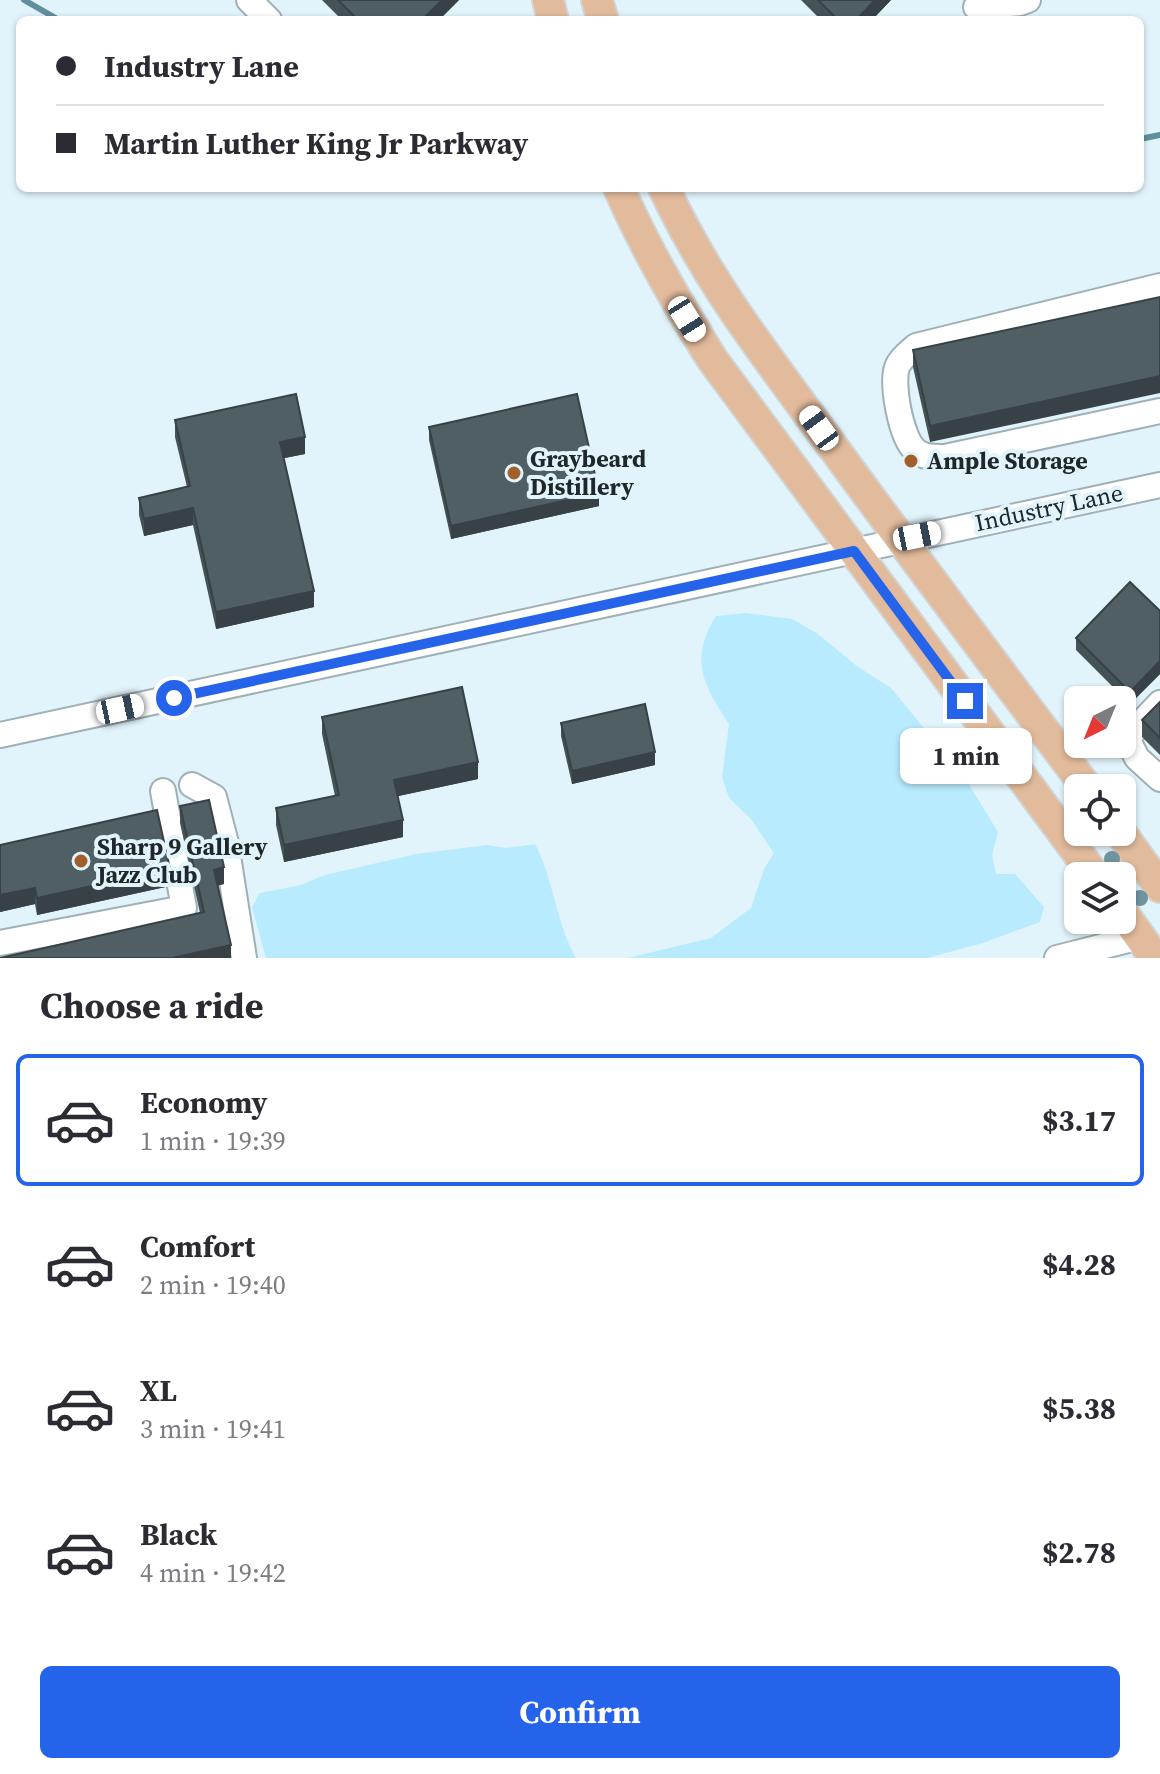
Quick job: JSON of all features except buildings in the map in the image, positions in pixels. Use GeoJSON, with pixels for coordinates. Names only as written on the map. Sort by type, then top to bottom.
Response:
{"type":"FeatureCollection","features":[{"type":"Feature","properties":{"kind":"main road"},"geometry":{"type":"LineString","coordinates":[[621,192],[638,232],[712,359],[1085,862]]}},
{"type":"Feature","properties":{"kind":"main road"},"geometry":{"type":"LineString","coordinates":[[666,192],[712,279],[900,539],[1076,774]]}},
{"type":"Feature","properties":{"kind":"main road"},"geometry":{"type":"LineString","coordinates":[[1130,846],[1160,887]]}},
{"type":"Feature","properties":{"kind":"main road"},"geometry":{"type":"LineString","coordinates":[[1136,931],[1148,947]]}},
{"type":"Feature","properties":{"kind":"street"},"geometry":{"type":"LineString","coordinates":[[249,0],[265,16]]}},
{"type":"Feature","properties":{"kind":"street"},"geometry":{"type":"LineString","coordinates":[[973,9],[1028,0]]}},
{"type":"Feature","properties":{"kind":"street"},"geometry":{"type":"LineString","coordinates":[[1160,286],[916,346],[897,366],[894,383],[905,437],[915,452],[931,458],[1160,411]]}},
{"type":"Feature","properties":{"kind":"street","name":"Industry Lane"},"geometry":{"type":"LineString","coordinates":[[0,735],[1160,485]]}},
{"type":"Feature","properties":{"kind":"street"},"geometry":{"type":"LineString","coordinates":[[1160,703],[1127,738],[1137,758],[1160,779]]}},
{"type":"Feature","properties":{"kind":"street"},"geometry":{"type":"LineString","coordinates":[[192,785],[214,797],[226,843],[244,958]]}},
{"type":"Feature","properties":{"kind":"street"},"geometry":{"type":"LineString","coordinates":[[0,943],[184,908],[163,791]]}},
{"type":"Feature","properties":{"kind":"street"},"geometry":{"type":"LineString","coordinates":[[1057,958],[1148,947]]}},
{"type":"Feature","properties":{"kind":"shaded area"},"geometry":{"type":"Polygon","coordinates":[[[746,613],[792,619],[818,634],[858,667],[891,688],[965,778],[998,832],[992,855],[996,874],[1015,874],[1044,907],[1040,922],[983,943],[927,958],[628,958],[711,938],[751,908],[764,869],[774,853],[751,819],[729,798],[722,777],[729,724],[706,684],[701,659],[708,631],[716,616],[746,613]]]}},
{"type":"Feature","properties":{"kind":"shaded area"},"geometry":{"type":"Polygon","coordinates":[[[535,844],[576,958],[266,958],[252,907],[260,893],[416,854],[487,845],[506,848],[535,844]]]}},
{"type":"Feature","properties":{"kind":"waterway"},"geometry":{"type":"LineString","coordinates":[[24,0],[52,16]]}},
{"type":"Feature","properties":{"kind":"waterway"},"geometry":{"type":"LineString","coordinates":[[1144,138],[1160,135]]}},
{"type":"Feature","properties":{"kind":"place","name":"Ample Storage"},"geometry":{"type":"Point","coordinates":[911,461]}},
{"type":"Feature","properties":{"kind":"place","name":"Graybeard Distillery"},"geometry":{"type":"Point","coordinates":[514,473]}},
{"type":"Feature","properties":{"kind":"place","name":"Sharp 9 Gallery Jazz Club"},"geometry":{"type":"Point","coordinates":[81,861]}},
{"type":"Feature","properties":{"kind":"route"},"geometry":{"type":"LineString","coordinates":[[174,698],[854,551],[965,701]]}}]}
